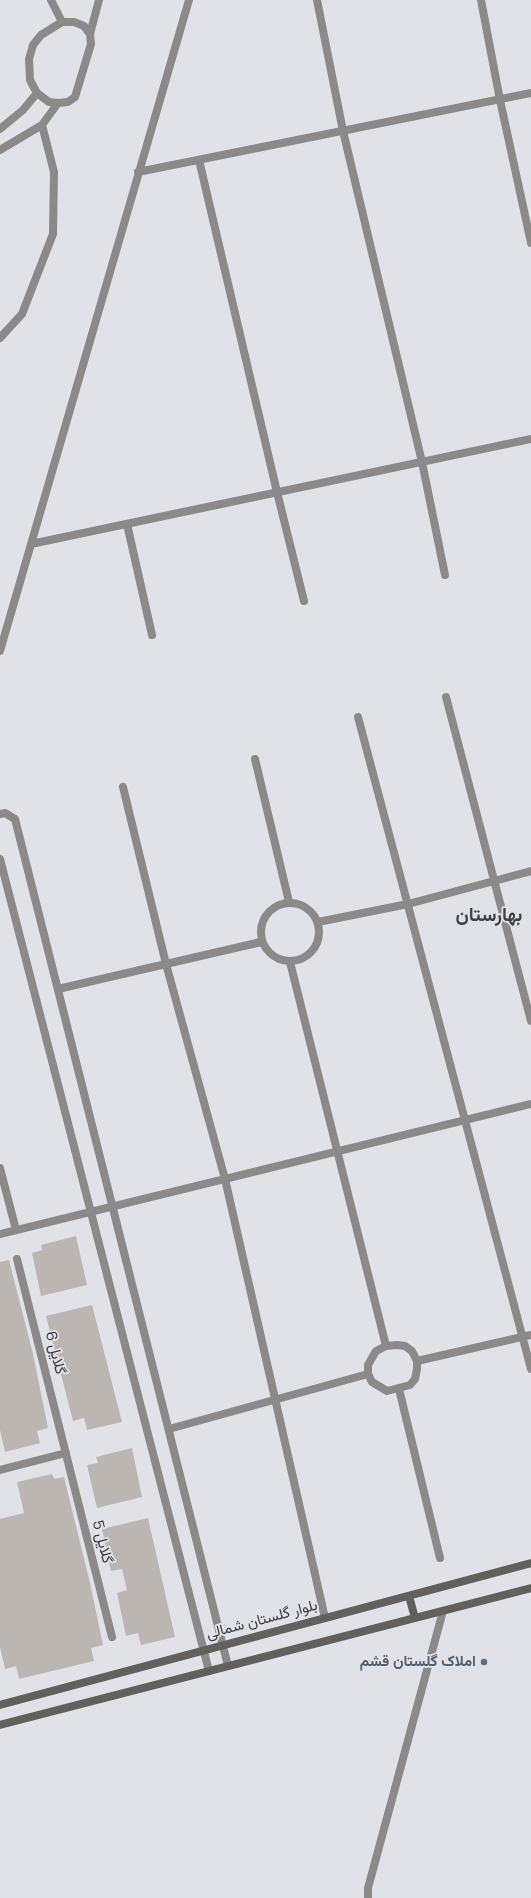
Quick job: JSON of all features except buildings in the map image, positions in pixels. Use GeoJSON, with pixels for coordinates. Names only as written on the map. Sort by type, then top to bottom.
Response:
{"type":"FeatureCollection","features":[{"type":"Feature","properties":{"kind":"street"},"geometry":{"type":"LineString","coordinates":[[51,0],[62,22]]}},
{"type":"Feature","properties":{"kind":"street"},"geometry":{"type":"LineString","coordinates":[[90,34],[84,26],[74,22],[62,22],[41,35],[33,45],[29,59],[30,80],[37,93],[49,102],[68,102],[75,96],[91,44],[90,34],[99,0]]}},
{"type":"Feature","properties":{"kind":"street"},"geometry":{"type":"LineString","coordinates":[[0,651],[189,0]]}},
{"type":"Feature","properties":{"kind":"street"},"geometry":{"type":"LineString","coordinates":[[317,0],[344,131],[422,462],[445,575]]}},
{"type":"Feature","properties":{"kind":"street"},"geometry":{"type":"LineString","coordinates":[[481,0],[500,100],[531,242]]}},
{"type":"Feature","properties":{"kind":"street"},"geometry":{"type":"LineString","coordinates":[[0,129],[23,110],[37,93]]}},
{"type":"Feature","properties":{"kind":"street"},"geometry":{"type":"LineString","coordinates":[[138,172],[531,93]]}},
{"type":"Feature","properties":{"kind":"street"},"geometry":{"type":"LineString","coordinates":[[0,150],[42,125],[58,103]]}},
{"type":"Feature","properties":{"kind":"street"},"geometry":{"type":"LineString","coordinates":[[0,338],[22,314],[53,234],[54,172],[42,125]]}},
{"type":"Feature","properties":{"kind":"street"},"geometry":{"type":"LineString","coordinates":[[199,160],[304,601]]}},
{"type":"Feature","properties":{"kind":"street"},"geometry":{"type":"LineString","coordinates":[[31,544],[531,439]]}},
{"type":"Feature","properties":{"kind":"street"},"geometry":{"type":"LineString","coordinates":[[127,524],[152,635]]}},
{"type":"Feature","properties":{"kind":"street"},"geometry":{"type":"LineString","coordinates":[[446,697],[531,1022]]}},
{"type":"Feature","properties":{"kind":"street"},"geometry":{"type":"LineString","coordinates":[[358,717],[466,1120],[527,1336],[531,1369]]}},
{"type":"Feature","properties":{"kind":"street"},"geometry":{"type":"LineString","coordinates":[[255,759],[289,902]]}},
{"type":"Feature","properties":{"kind":"street"},"geometry":{"type":"LineString","coordinates":[[123,787],[166,964],[225,1179],[325,1618]]}},
{"type":"Feature","properties":{"kind":"street"},"geometry":{"type":"LineString","coordinates":[[0,814],[5,813],[15,819],[228,1666]]}},
{"type":"Feature","properties":{"kind":"street"},"geometry":{"type":"LineString","coordinates":[[0,859],[209,1671]]}},
{"type":"Feature","properties":{"kind":"street"},"geometry":{"type":"LineString","coordinates":[[318,922],[408,904],[531,871]]}},
{"type":"Feature","properties":{"kind":"street"},"geometry":{"type":"LineString","coordinates":[[289,902],[307,907],[318,922],[318,941],[308,956],[290,962],[272,956],[261,942],[261,923],[268,913],[272,908],[289,902]]}},
{"type":"Feature","properties":{"kind":"street"},"geometry":{"type":"LineString","coordinates":[[58,989],[261,942]]}},
{"type":"Feature","properties":{"kind":"street"},"geometry":{"type":"LineString","coordinates":[[290,962],[386,1346]]}},
{"type":"Feature","properties":{"kind":"street"},"geometry":{"type":"LineString","coordinates":[[0,1234],[531,1104]]}},
{"type":"Feature","properties":{"kind":"street"},"geometry":{"type":"LineString","coordinates":[[0,1168],[16,1230]]}},
{"type":"Feature","properties":{"kind":"street","name":"گلایل 6"},"geometry":{"type":"LineString","coordinates":[[17,1259],[66,1453]]}},
{"type":"Feature","properties":{"kind":"street"},"geometry":{"type":"LineString","coordinates":[[417,1361],[527,1336]]}},
{"type":"Feature","properties":{"kind":"street"},"geometry":{"type":"LineString","coordinates":[[386,1346],[405,1346],[412,1351],[417,1361],[415,1379],[410,1385],[399,1389],[387,1391],[378,1388],[372,1382],[368,1374],[368,1365],[372,1356],[376,1351],[386,1346]]}},
{"type":"Feature","properties":{"kind":"street"},"geometry":{"type":"LineString","coordinates":[[169,1429],[368,1374]]}},
{"type":"Feature","properties":{"kind":"street"},"geometry":{"type":"LineString","coordinates":[[399,1389],[440,1558]]}},
{"type":"Feature","properties":{"kind":"street"},"geometry":{"type":"LineString","coordinates":[[0,1470],[66,1453]]}},
{"type":"Feature","properties":{"kind":"street","name":"گلایل 5"},"geometry":{"type":"LineString","coordinates":[[66,1453],[112,1637]]}},
{"type":"Feature","properties":{"kind":"street","name":"بلوار گلستان شمالی"},"geometry":{"type":"LineString","coordinates":[[0,1705],[531,1563]]}},
{"type":"Feature","properties":{"kind":"street"},"geometry":{"type":"LineString","coordinates":[[0,1725],[531,1588]]}},
{"type":"Feature","properties":{"kind":"street"},"geometry":{"type":"LineString","coordinates":[[409,1596],[415,1618]]}},
{"type":"Feature","properties":{"kind":"street"},"geometry":{"type":"LineString","coordinates":[[368,1898],[368,1888],[443,1611]]}},
{"type":"Feature","properties":{"kind":"place","name":"املاک گلستان قشم"},"geometry":{"type":"Point","coordinates":[484,1662]}},
{"type":"Feature","properties":{"kind":"district","name":"بهارستان"},"geometry":{"type":"Point","coordinates":[489,916]}}]}
